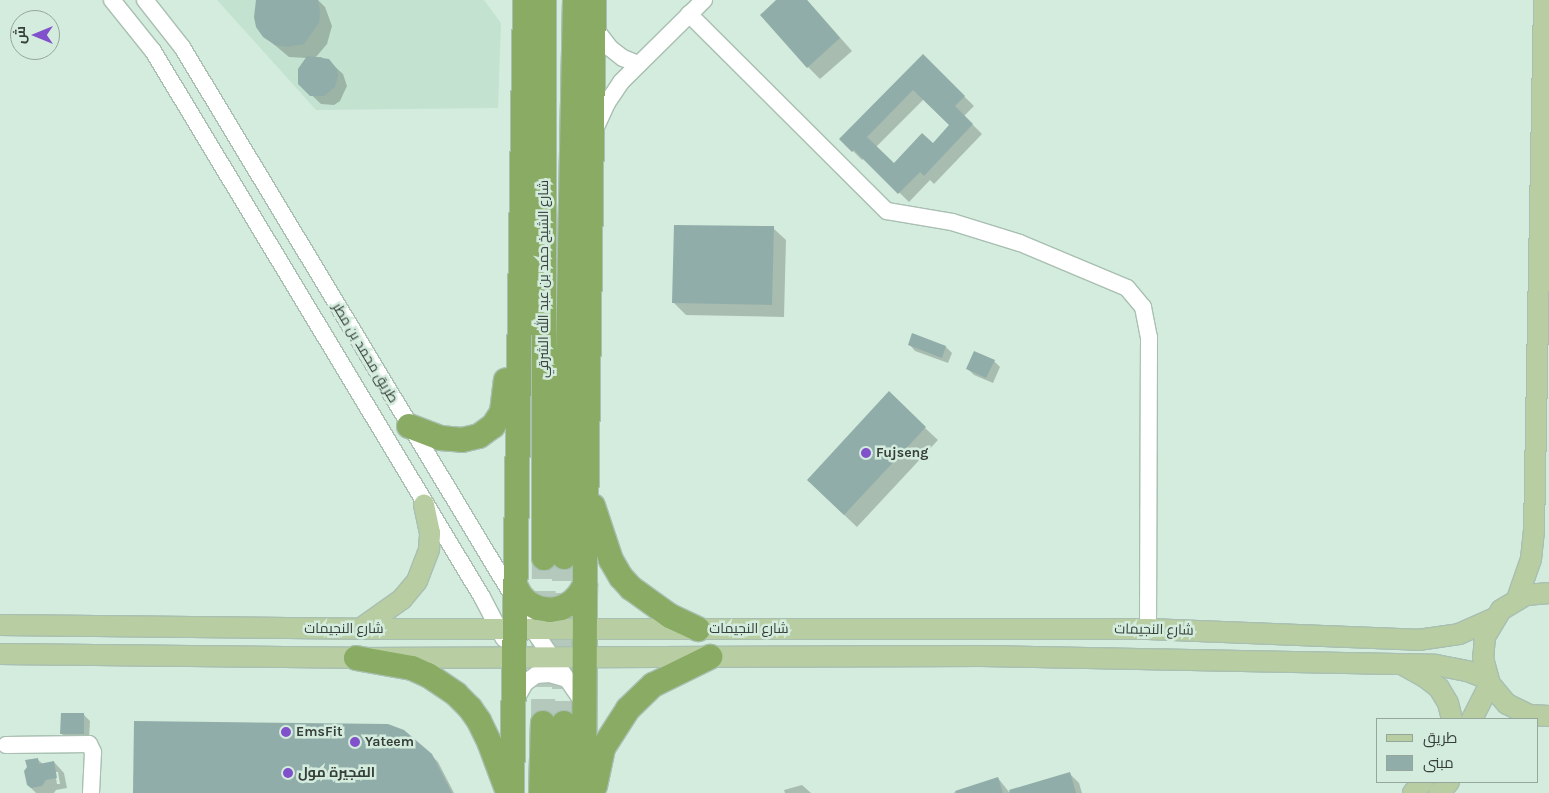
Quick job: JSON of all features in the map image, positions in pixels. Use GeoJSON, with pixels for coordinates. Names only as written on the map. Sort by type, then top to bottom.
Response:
{"type":"FeatureCollection","features":[{"type":"Feature","properties":{"kind":"highway"},"geometry":{"type":"LineString","coordinates":[[512,793],[525,0]]}},
{"type":"Feature","properties":{"kind":"highway","name":"شارع الشيخ حمد بن عبد الله الشرقي"},"geometry":{"type":"LineString","coordinates":[[544,0],[554,557],[574,0]]}},
{"type":"Feature","properties":{"kind":"highway"},"geometry":{"type":"LineString","coordinates":[[584,793],[584,585],[594,0]]}},
{"type":"Feature","properties":{"kind":"highway"},"geometry":{"type":"LineString","coordinates":[[409,426],[440,438],[462,440],[479,436],[493,426],[502,412],[512,331],[521,305]]}},
{"type":"Feature","properties":{"kind":"highway"},"geometry":{"type":"LineString","coordinates":[[586,484],[606,547],[621,577],[656,607],[698,629]]}},
{"type":"Feature","properties":{"kind":"highway"},"geometry":{"type":"LineString","coordinates":[[515,593],[538,608],[550,610],[561,608],[571,603],[579,595],[584,585]]}},
{"type":"Feature","properties":{"kind":"highway"},"geometry":{"type":"LineString","coordinates":[[595,793],[603,748],[628,709],[653,685],[710,657]]}},
{"type":"Feature","properties":{"kind":"highway"},"geometry":{"type":"LineString","coordinates":[[356,658],[412,668],[428,675],[456,694],[479,720],[500,768],[507,793]]}},
{"type":"Feature","properties":{"kind":"highway"},"geometry":{"type":"LineString","coordinates":[[541,793],[553,723],[564,793]]}},
{"type":"Feature","properties":{"kind":"main road"},"geometry":{"type":"LineString","coordinates":[[1517,599],[1531,559],[1534,531],[1544,0]]}},
{"type":"Feature","properties":{"kind":"main road"},"geometry":{"type":"LineString","coordinates":[[360,629],[402,599],[417,581],[429,550],[430,533],[424,505]]}},
{"type":"Feature","properties":{"kind":"main road"},"geometry":{"type":"LineString","coordinates":[[1539,717],[1522,712],[1507,704],[1489,682],[1483,658],[1483,647],[1485,637],[1495,618],[1517,599],[1537,593],[1549,593]]}},
{"type":"Feature","properties":{"kind":"main road","name":"شارع النجيمات"},"geometry":{"type":"LineString","coordinates":[[0,625],[585,630],[1148,629],[1418,640],[1458,634],[1495,618]]}},
{"type":"Feature","properties":{"kind":"main road","name":"شارع النجيمات"},"geometry":{"type":"LineString","coordinates":[[0,654],[356,658],[972,656],[1401,664],[1446,666],[1489,682]]}},
{"type":"Feature","properties":{"kind":"main road"},"geometry":{"type":"LineString","coordinates":[[1401,664],[1425,677],[1439,688],[1448,703],[1452,718]]}},
{"type":"Feature","properties":{"kind":"main road"},"geometry":{"type":"LineString","coordinates":[[1472,718],[1489,682]]}},
{"type":"Feature","properties":{"kind":"main road"},"geometry":{"type":"LineString","coordinates":[[1413,793],[1421,783]]}},
{"type":"Feature","properties":{"kind":"main road"},"geometry":{"type":"LineString","coordinates":[[1439,793],[1448,783]]}},
{"type":"Feature","properties":{"kind":"street","name":"طريق محمد بن مطر"},"geometry":{"type":"LineString","coordinates":[[112,0],[152,52],[424,505],[482,597],[515,629],[550,657],[585,705]]}},
{"type":"Feature","properties":{"kind":"street","name":"طريق محمد بن مطر"},"geometry":{"type":"LineString","coordinates":[[146,0],[182,47],[409,426],[515,593]]}},
{"type":"Feature","properties":{"kind":"street"},"geometry":{"type":"LineString","coordinates":[[592,139],[607,102],[621,82],[704,0]]}},
{"type":"Feature","properties":{"kind":"street"},"geometry":{"type":"LineString","coordinates":[[689,14],[887,211],[952,222],[1020,243],[1126,288],[1143,307],[1149,337],[1148,629]]}},
{"type":"Feature","properties":{"kind":"street"},"geometry":{"type":"LineString","coordinates":[[594,26],[610,48],[638,64]]}},
{"type":"Feature","properties":{"kind":"street"},"geometry":{"type":"LineString","coordinates":[[513,708],[520,688],[530,679],[550,674],[566,679]]}},
{"type":"Feature","properties":{"kind":"street"},"geometry":{"type":"LineString","coordinates":[[6,745],[89,744],[92,752],[91,793]]}},
{"type":"Feature","properties":{"kind":"shaded area"},"geometry":{"type":"Polygon","coordinates":[[[217,0],[484,0],[501,23],[498,108],[316,110],[217,0]]]}},
{"type":"Feature","properties":{"kind":"building"},"geometry":{"type":"Polygon","coordinates":[[[256,0],[318,0],[319,23],[304,44],[287,47],[275,45],[263,37],[256,27],[254,17],[256,0]]]}},
{"type":"Feature","properties":{"kind":"building"},"geometry":{"type":"Polygon","coordinates":[[[776,0],[807,0],[840,38],[807,68],[760,15],[776,0]]]}},
{"type":"Feature","properties":{"kind":"building"},"geometry":{"type":"Polygon","coordinates":[[[923,54],[965,96],[955,106],[973,124],[924,176],[920,172],[898,194],[854,150],[852,152],[839,139],[923,54]],[[913,90],[867,137],[894,163],[922,133],[933,143],[949,125],[913,90]]]}},
{"type":"Feature","properties":{"kind":"building"},"geometry":{"type":"Polygon","coordinates":[[[307,56],[329,59],[337,69],[338,76],[335,87],[324,96],[310,96],[298,84],[298,69],[307,56]]]}},
{"type":"Feature","properties":{"kind":"building"},"geometry":{"type":"Polygon","coordinates":[[[674,225],[774,226],[772,305],[672,303],[674,225]]]}},
{"type":"Feature","properties":{"kind":"building"},"geometry":{"type":"Polygon","coordinates":[[[912,333],[946,346],[942,358],[908,345],[912,333]]]}},
{"type":"Feature","properties":{"kind":"building"},"geometry":{"type":"Polygon","coordinates":[[[974,351],[995,360],[986,378],[966,369],[974,351]]]}},
{"type":"Feature","properties":{"kind":"building","name":"Fujseng"},"geometry":{"type":"Polygon","coordinates":[[[889,391],[926,427],[844,515],[807,480],[889,391]]]}},
{"type":"Feature","properties":{"kind":"building"},"geometry":{"type":"Polygon","coordinates":[[[61,713],[84,713],[84,734],[60,734],[61,713]]]}},
{"type":"Feature","properties":{"kind":"building","name":"الفجيرة مول"},"geometry":{"type":"Polygon","coordinates":[[[134,721],[388,724],[404,730],[432,754],[452,793],[133,793],[134,721]]]}},
{"type":"Feature","properties":{"kind":"building"},"geometry":{"type":"Polygon","coordinates":[[[38,758],[39,764],[54,761],[57,778],[46,780],[42,786],[31,788],[27,785],[24,771],[27,767],[25,760],[38,758]]]}},
{"type":"Feature","properties":{"kind":"building"},"geometry":{"type":"Polygon","coordinates":[[[1070,772],[1076,793],[1010,793],[1009,790],[1070,772]]]}},
{"type":"Feature","properties":{"kind":"building"},"geometry":{"type":"Polygon","coordinates":[[[998,777],[1003,793],[956,793],[955,791],[998,777]]]}},
{"type":"Feature","properties":{"kind":"tunnel"},"geometry":{"type":"LineString","coordinates":[[564,557],[564,723]]}},
{"type":"Feature","properties":{"kind":"tunnel"},"geometry":{"type":"LineString","coordinates":[[543,723],[544,558]]}},
{"type":"Feature","properties":{"kind":"place","name":"Fujseng"},"geometry":{"type":"Point","coordinates":[866,453]}},
{"type":"Feature","properties":{"kind":"place","name":"EmsFit"},"geometry":{"type":"Point","coordinates":[286,732]}},
{"type":"Feature","properties":{"kind":"place","name":"Yateem"},"geometry":{"type":"Point","coordinates":[355,742]}},
{"type":"Feature","properties":{"kind":"place","name":"الفجيرة مول"},"geometry":{"type":"Point","coordinates":[288,773]}}]}
